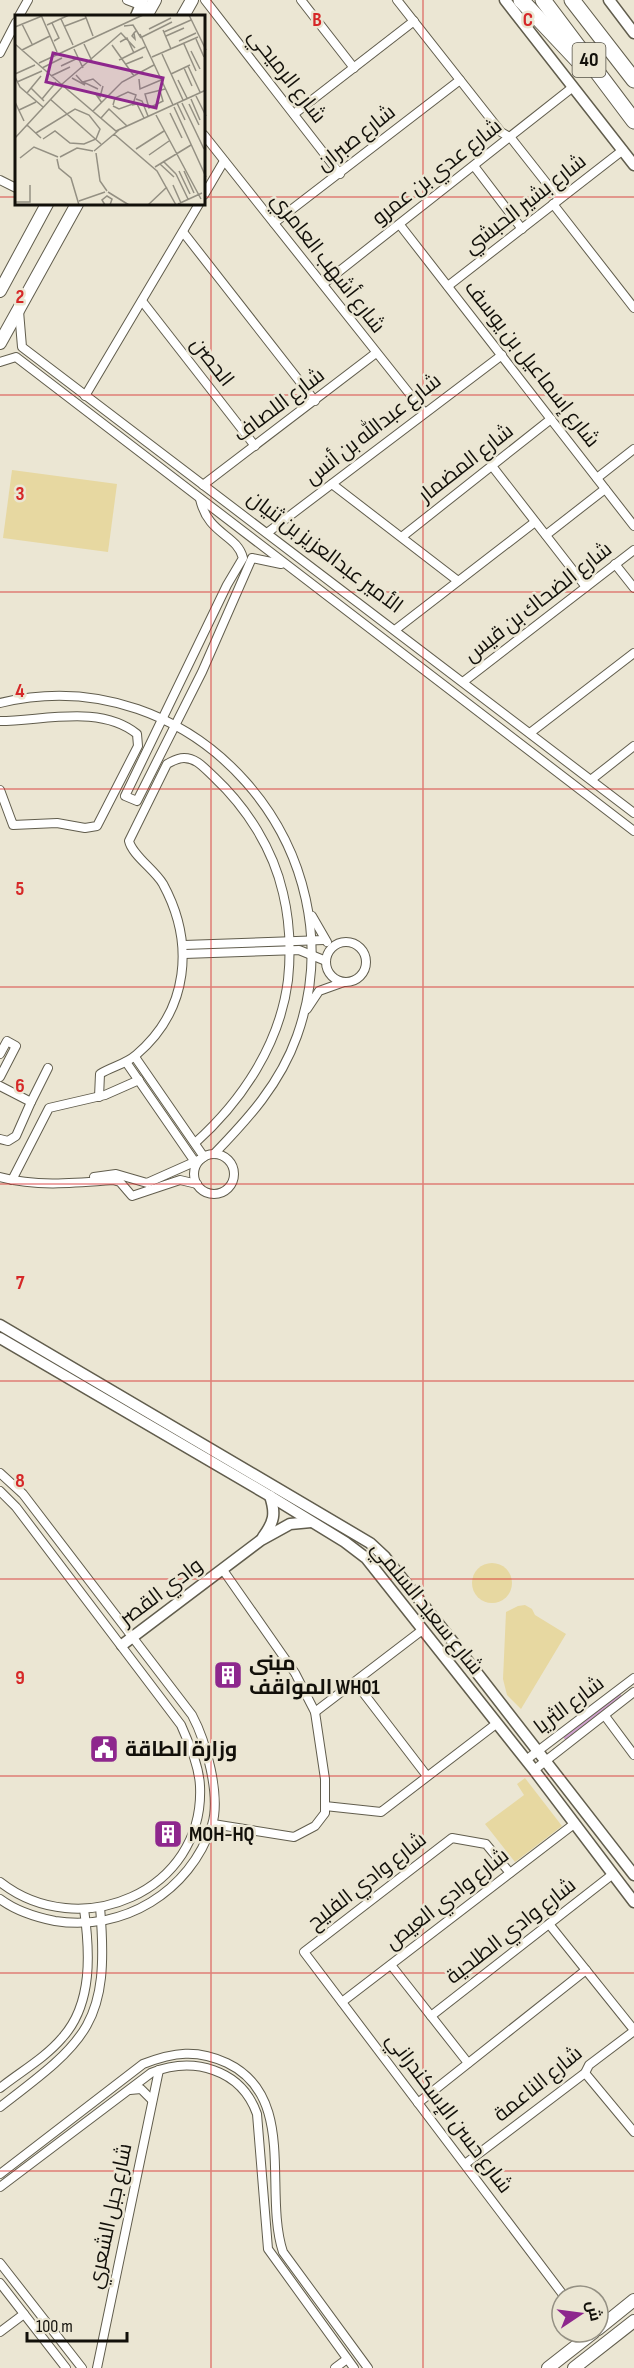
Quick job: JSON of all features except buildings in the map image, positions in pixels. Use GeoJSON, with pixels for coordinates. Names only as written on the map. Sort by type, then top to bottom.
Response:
{"type":"FeatureCollection","features":[{"type":"Feature","properties":{"kind":"highway"},"geometry":{"type":"LineString","coordinates":[[521,0],[580,64],[610,90]]}},
{"type":"Feature","properties":{"kind":"highway","name":"40"},"geometry":{"type":"LineString","coordinates":[[543,0],[634,121]]}},
{"type":"Feature","properties":{"kind":"highway","name":"40"},"geometry":{"type":"LineString","coordinates":[[572,0],[634,80]]}},
{"type":"Feature","properties":{"kind":"highway"},"geometry":{"type":"LineString","coordinates":[[584,0],[612,52]]}},
{"type":"Feature","properties":{"kind":"main road"},"geometry":{"type":"LineString","coordinates":[[143,7],[156,0]]}},
{"type":"Feature","properties":{"kind":"main road"},"geometry":{"type":"LineString","coordinates":[[184,15],[192,0]]}},
{"type":"Feature","properties":{"kind":"main road"},"geometry":{"type":"LineString","coordinates":[[1,288],[46,206]]}},
{"type":"Feature","properties":{"kind":"main road"},"geometry":{"type":"LineString","coordinates":[[0,343],[76,206]]}},
{"type":"Feature","properties":{"kind":"main road"},"geometry":{"type":"LineString","coordinates":[[610,2319],[634,2300]]}},
{"type":"Feature","properties":{"kind":"main road"},"geometry":{"type":"LineString","coordinates":[[574,2368],[634,2321]]}},
{"type":"Feature","properties":{"kind":"main road"},"geometry":{"type":"LineString","coordinates":[[548,2368],[579,2344]]}},
{"type":"Feature","properties":{"kind":"street"},"geometry":{"type":"LineString","coordinates":[[20,15],[28,0]]}},
{"type":"Feature","properties":{"kind":"street"},"geometry":{"type":"LineString","coordinates":[[127,0],[143,7]]}},
{"type":"Feature","properties":{"kind":"street","name":"شارع الرميحي"},"geometry":{"type":"LineString","coordinates":[[205,0],[340,174]]}},
{"type":"Feature","properties":{"kind":"street"},"geometry":{"type":"LineString","coordinates":[[301,0],[354,68]]}},
{"type":"Feature","properties":{"kind":"street"},"geometry":{"type":"LineString","coordinates":[[398,0],[501,132],[511,138],[634,308]]}},
{"type":"Feature","properties":{"kind":"street"},"geometry":{"type":"LineString","coordinates":[[505,0],[634,165]]}},
{"type":"Feature","properties":{"kind":"street"},"geometry":{"type":"LineString","coordinates":[[609,0],[634,33]]}},
{"type":"Feature","properties":{"kind":"street"},"geometry":{"type":"LineString","coordinates":[[294,114],[414,21]]}},
{"type":"Feature","properties":{"kind":"street"},"geometry":{"type":"LineString","coordinates":[[1,48],[15,24]]}},
{"type":"Feature","properties":{"kind":"street","name":"شارع صبران"},"geometry":{"type":"LineString","coordinates":[[274,223],[460,80]]}},
{"type":"Feature","properties":{"kind":"street","name":"شارع عدي بن عمرو"},"geometry":{"type":"LineString","coordinates":[[323,284],[573,87]]}},
{"type":"Feature","properties":{"kind":"street","name":"شارع أشهب العامري"},"geometry":{"type":"LineString","coordinates":[[206,138],[424,412]]}},
{"type":"Feature","properties":{"kind":"street","name":"شارع بشير الحبشي"},"geometry":{"type":"LineString","coordinates":[[448,286],[623,150]]}},
{"type":"Feature","properties":{"kind":"street"},"geometry":{"type":"LineString","coordinates":[[206,192],[224,161]]}},
{"type":"Feature","properties":{"kind":"street"},"geometry":{"type":"LineString","coordinates":[[474,166],[522,229]]}},
{"type":"Feature","properties":{"kind":"street"},"geometry":{"type":"LineString","coordinates":[[0,180],[15,188]]}},
{"type":"Feature","properties":{"kind":"street"},"geometry":{"type":"LineString","coordinates":[[85,396],[198,206]]}},
{"type":"Feature","properties":{"kind":"street","name":"شارع إسماعيل بن يوسف"},"geometry":{"type":"LineString","coordinates":[[400,225],[634,526]]}},
{"type":"Feature","properties":{"kind":"street"},"geometry":{"type":"LineString","coordinates":[[183,232],[315,400]]}},
{"type":"Feature","properties":{"kind":"street","name":"الحصن"},"geometry":{"type":"LineString","coordinates":[[142,301],[255,446]]}},
{"type":"Feature","properties":{"kind":"street"},"geometry":{"type":"LineString","coordinates":[[0,362],[16,357],[22,347],[18,309]]}},
{"type":"Feature","properties":{"kind":"street","name":"الأمير عبدالعزيز بن ثنيان"},"geometry":{"type":"LineString","coordinates":[[22,347],[631,810]]}},
{"type":"Feature","properties":{"kind":"street","name":"شارع اللصاف"},"geometry":{"type":"LineString","coordinates":[[203,485],[376,353]]}},
{"type":"Feature","properties":{"kind":"street","name":"شارع عبدالله بن أنس"},"geometry":{"type":"LineString","coordinates":[[267,533],[502,355]]}},
{"type":"Feature","properties":{"kind":"street","name":"الأمير عبدالعزيز بن ثنيان"},"geometry":{"type":"LineString","coordinates":[[16,357],[634,831]]}},
{"type":"Feature","properties":{"kind":"street","name":"شارع المضمار"},"geometry":{"type":"LineString","coordinates":[[403,536],[551,419]]}},
{"type":"Feature","properties":{"kind":"street"},"geometry":{"type":"LineString","coordinates":[[597,478],[634,449]]}},
{"type":"Feature","properties":{"kind":"street"},"geometry":{"type":"LineString","coordinates":[[492,466],[586,587]]}},
{"type":"Feature","properties":{"kind":"street"},"geometry":{"type":"LineString","coordinates":[[332,484],[403,536],[458,581]]}},
{"type":"Feature","properties":{"kind":"street"},"geometry":{"type":"LineString","coordinates":[[546,535],[605,489]]}},
{"type":"Feature","properties":{"kind":"street"},"geometry":{"type":"LineString","coordinates":[[200,499],[202,512],[212,526],[241,550],[243,558],[225,589],[125,796],[137,801],[176,725],[252,558],[285,565]]}},
{"type":"Feature","properties":{"kind":"street"},"geometry":{"type":"LineString","coordinates":[[395,630],[535,522]]}},
{"type":"Feature","properties":{"kind":"street","name":"شارع الضحاك بن قيس"},"geometry":{"type":"LineString","coordinates":[[463,682],[634,550]]}},
{"type":"Feature","properties":{"kind":"street"},"geometry":{"type":"LineString","coordinates":[[615,564],[634,588]]}},
{"type":"Feature","properties":{"kind":"street"},"geometry":{"type":"LineString","coordinates":[[225,589],[236,596]]}},
{"type":"Feature","properties":{"kind":"street"},"geometry":{"type":"LineString","coordinates":[[530,733],[634,653]]}},
{"type":"Feature","properties":{"kind":"street"},"geometry":{"type":"LineString","coordinates":[[0,703],[34,697],[79,696],[121,703],[163,718],[213,749],[257,793],[288,844],[315,926],[324,940],[333,946]]}},
{"type":"Feature","properties":{"kind":"street"},"geometry":{"type":"LineString","coordinates":[[492,724],[502,711]]}},
{"type":"Feature","properties":{"kind":"street"},"geometry":{"type":"LineString","coordinates":[[0,721],[37,717],[100,719],[128,726],[137,734],[138,746],[97,826],[85,828],[57,823],[13,825],[3,811],[0,790]]}},
{"type":"Feature","properties":{"kind":"street"},"geometry":{"type":"LineString","coordinates":[[592,779],[634,746]]}},
{"type":"Feature","properties":{"kind":"street"},"geometry":{"type":"LineString","coordinates":[[99,1097],[100,1074],[135,1057],[151,1041],[167,1017],[179,989],[184,950],[180,923],[161,881],[131,849],[129,841],[167,764],[176,759],[186,758],[198,762],[218,782],[241,806],[259,833],[283,892],[290,941],[288,982],[280,1015],[265,1053],[247,1085],[227,1112],[195,1143]]}},
{"type":"Feature","properties":{"kind":"street"},"geometry":{"type":"LineString","coordinates":[[618,819],[631,810]]}},
{"type":"Feature","properties":{"kind":"street"},"geometry":{"type":"LineString","coordinates":[[72,1182],[110,1173],[147,1183],[214,1154],[245,1123],[270,1090],[289,1056],[302,1018],[311,953],[306,900]]}},
{"type":"Feature","properties":{"kind":"street"},"geometry":{"type":"LineString","coordinates":[[184,950],[324,940]]}},
{"type":"Feature","properties":{"kind":"street"},"geometry":{"type":"LineString","coordinates":[[302,1018],[319,991],[356,979],[363,972],[365,957],[358,946],[352,942],[339,943],[333,946],[326,961]]}},
{"type":"Feature","properties":{"kind":"street"},"geometry":{"type":"LineString","coordinates":[[184,950],[290,950],[311,953],[326,961],[332,976],[344,982]]}},
{"type":"Feature","properties":{"kind":"street"},"geometry":{"type":"LineString","coordinates":[[0,1054],[7,1041],[16,1046],[0,1077]]}},
{"type":"Feature","properties":{"kind":"street"},"geometry":{"type":"LineString","coordinates":[[135,1057],[195,1143],[200,1159],[195,1171],[197,1184]]}},
{"type":"Feature","properties":{"kind":"street"},"geometry":{"type":"LineString","coordinates":[[126,1062],[200,1159]]}},
{"type":"Feature","properties":{"kind":"street"},"geometry":{"type":"LineString","coordinates":[[0,1139],[8,1141],[16,1136],[48,1068]]}},
{"type":"Feature","properties":{"kind":"street"},"geometry":{"type":"LineString","coordinates":[[12,1180],[49,1108],[99,1097],[139,1080]]}},
{"type":"Feature","properties":{"kind":"street"},"geometry":{"type":"LineString","coordinates":[[0,1086],[31,1102]]}},
{"type":"Feature","properties":{"kind":"street"},"geometry":{"type":"LineString","coordinates":[[0,1177],[46,1184],[113,1180],[120,1182],[132,1196],[180,1180],[197,1184],[211,1194],[222,1193],[231,1185],[234,1173],[230,1162],[214,1154]]}},
{"type":"Feature","properties":{"kind":"street","name":"شارع سعيد السلمي"},"geometry":{"type":"LineString","coordinates":[[0,1326],[370,1543],[385,1557],[426,1608],[544,1761],[633,1871]]}},
{"type":"Feature","properties":{"kind":"street","name":"شارع سعيد السلمي"},"geometry":{"type":"LineString","coordinates":[[0,1338],[270,1496],[366,1558],[421,1631],[534,1770],[634,1902]]}},
{"type":"Feature","properties":{"kind":"street"},"geometry":{"type":"LineString","coordinates":[[0,1473],[23,1494],[192,1714],[203,1735],[208,1752],[213,1824],[185,1875],[167,1892],[139,1911],[87,1924],[36,1917],[0,1899]]}},
{"type":"Feature","properties":{"kind":"street"},"geometry":{"type":"LineString","coordinates":[[0,1491],[16,1507],[181,1725],[196,1762],[200,1785],[199,1805],[190,1838],[174,1866],[149,1888],[129,1900],[100,1907],[60,1909],[20,1895],[0,1882]]}},
{"type":"Feature","properties":{"kind":"street"},"geometry":{"type":"LineString","coordinates":[[261,1540],[272,1524],[275,1510],[270,1496]]}},
{"type":"Feature","properties":{"kind":"street","name":"وادي القصر"},"geometry":{"type":"LineString","coordinates":[[122,1645],[261,1540],[290,1524],[311,1522]]}},
{"type":"Feature","properties":{"kind":"street"},"geometry":{"type":"LineString","coordinates":[[213,1824],[294,1837],[315,1826],[325,1813],[322,1746],[315,1712],[295,1673],[223,1570]]}},
{"type":"Feature","properties":{"kind":"street"},"geometry":{"type":"LineString","coordinates":[[315,1712],[421,1631]]}},
{"type":"Feature","properties":{"kind":"street","name":"شارع الثريا"},"geometry":{"type":"LineString","coordinates":[[526,1760],[634,1677]]}},
{"type":"Feature","properties":{"kind":"street"},"geometry":{"type":"LineString","coordinates":[[355,1682],[427,1776]]}},
{"type":"Feature","properties":{"kind":"street","name":"شارع الثريا"},"geometry":{"type":"LineString","coordinates":[[534,1770],[634,1692]]}},
{"type":"Feature","properties":{"kind":"street"},"geometry":{"type":"LineString","coordinates":[[605,1716],[634,1755]]}},
{"type":"Feature","properties":{"kind":"street"},"geometry":{"type":"LineString","coordinates":[[325,1806],[381,1812],[495,1724]]}},
{"type":"Feature","properties":{"kind":"street","name":"شارع وادي العيص"},"geometry":{"type":"LineString","coordinates":[[342,2002],[574,1824]]}},
{"type":"Feature","properties":{"kind":"street","name":"شارع وادي الفليح"},"geometry":{"type":"LineString","coordinates":[[304,1952],[452,1838],[486,1844],[510,1873]]}},
{"type":"Feature","properties":{"kind":"street","name":"شارع وادي الطلحية"},"geometry":{"type":"LineString","coordinates":[[431,2016],[613,1874]]}},
{"type":"Feature","properties":{"kind":"street"},"geometry":{"type":"LineString","coordinates":[[0,2107],[57,2063],[80,2039],[92,2017],[100,1992],[100,1907]]}},
{"type":"Feature","properties":{"kind":"street"},"geometry":{"type":"LineString","coordinates":[[0,2088],[49,2052],[76,2020],[87,1986],[87,1924],[84,1909]]}},
{"type":"Feature","properties":{"kind":"street"},"geometry":{"type":"LineString","coordinates":[[549,1924],[634,2030]]}},
{"type":"Feature","properties":{"kind":"street","name":"شارع حسن الإسكندراني"},"geometry":{"type":"LineString","coordinates":[[304,1952],[555,2284]]}},
{"type":"Feature","properties":{"kind":"street"},"geometry":{"type":"LineString","coordinates":[[88,1954],[101,1954]]}},
{"type":"Feature","properties":{"kind":"street"},"geometry":{"type":"LineString","coordinates":[[391,1965],[468,2063]]}},
{"type":"Feature","properties":{"kind":"street"},"geometry":{"type":"LineString","coordinates":[[418,2103],[586,1970]]}},
{"type":"Feature","properties":{"kind":"street","name":"شارع الناعمة"},"geometry":{"type":"LineString","coordinates":[[465,2164],[585,2073],[590,2065],[634,2030]]}},
{"type":"Feature","properties":{"kind":"street"},"geometry":{"type":"LineString","coordinates":[[0,2174],[143,2064],[170,2054],[195,2052],[212,2056],[236,2068],[249,2078],[267,2106],[271,2119],[278,2232],[283,2252],[368,2368]]}},
{"type":"Feature","properties":{"kind":"street"},"geometry":{"type":"LineString","coordinates":[[210,2068],[212,2056]]}},
{"type":"Feature","properties":{"kind":"street"},"geometry":{"type":"LineString","coordinates":[[0,2187],[159,2070],[190,2065],[210,2068],[237,2082],[253,2103],[260,2129],[268,2249],[353,2368]]}},
{"type":"Feature","properties":{"kind":"street","name":"شارع جبل الشعري"},"geometry":{"type":"LineString","coordinates":[[97,2368],[159,2070]]}},
{"type":"Feature","properties":{"kind":"street"},"geometry":{"type":"LineString","coordinates":[[585,2073],[634,2132]]}},
{"type":"Feature","properties":{"kind":"street"},"geometry":{"type":"LineString","coordinates":[[129,2090],[141,2089],[152,2100]]}},
{"type":"Feature","properties":{"kind":"street"},"geometry":{"type":"LineString","coordinates":[[0,2263],[82,2368]]}},
{"type":"Feature","properties":{"kind":"street"},"geometry":{"type":"LineString","coordinates":[[0,2283],[66,2368]]}},
{"type":"Feature","properties":{"kind":"street"},"geometry":{"type":"LineString","coordinates":[[0,2332],[24,2314]]}},
{"type":"Feature","properties":{"kind":"street"},"geometry":{"type":"LineString","coordinates":[[332,2338],[340,2332]]}},
{"type":"Feature","properties":{"kind":"street"},"geometry":{"type":"LineString","coordinates":[[335,2368],[347,2359]]}},
{"type":"Feature","properties":{"kind":"shaded area"},"geometry":{"type":"Polygon","coordinates":[[[12,470],[117,484],[108,552],[3,538],[12,470]]]}},
{"type":"Feature","properties":{"kind":"shaded area"},"geometry":{"type":"Polygon","coordinates":[[[492,1563],[500,1564],[506,1569],[511,1575],[511,1591],[506,1597],[500,1602],[492,1603],[484,1602],[478,1597],[473,1591],[472,1583],[473,1575],[478,1569],[484,1564],[492,1563]]]}},
{"type":"Feature","properties":{"kind":"shaded area"},"geometry":{"type":"Polygon","coordinates":[[[525,1605],[532,1609],[535,1615],[566,1634],[521,1709],[507,1695],[503,1679],[506,1612],[525,1605]]]}},
{"type":"Feature","properties":{"kind":"shaded area"},"geometry":{"type":"Polygon","coordinates":[[[525,1778],[562,1826],[515,1862],[485,1824],[524,1795],[517,1784],[525,1778]]]}},
{"type":"Feature","properties":{"kind":"waterway"},"geometry":{"type":"LineString","coordinates":[[569,1735],[615,1696]]}},
{"type":"Feature","properties":{"kind":"place","name":"مبنى المواقف WH01"},"geometry":{"type":"Point","coordinates":[228,1675]}},
{"type":"Feature","properties":{"kind":"place","name":"وزارة الطاقة"},"geometry":{"type":"Point","coordinates":[104,1749]}},
{"type":"Feature","properties":{"kind":"place","name":"MOH-HQ"},"geometry":{"type":"Point","coordinates":[168,1834]}}]}
